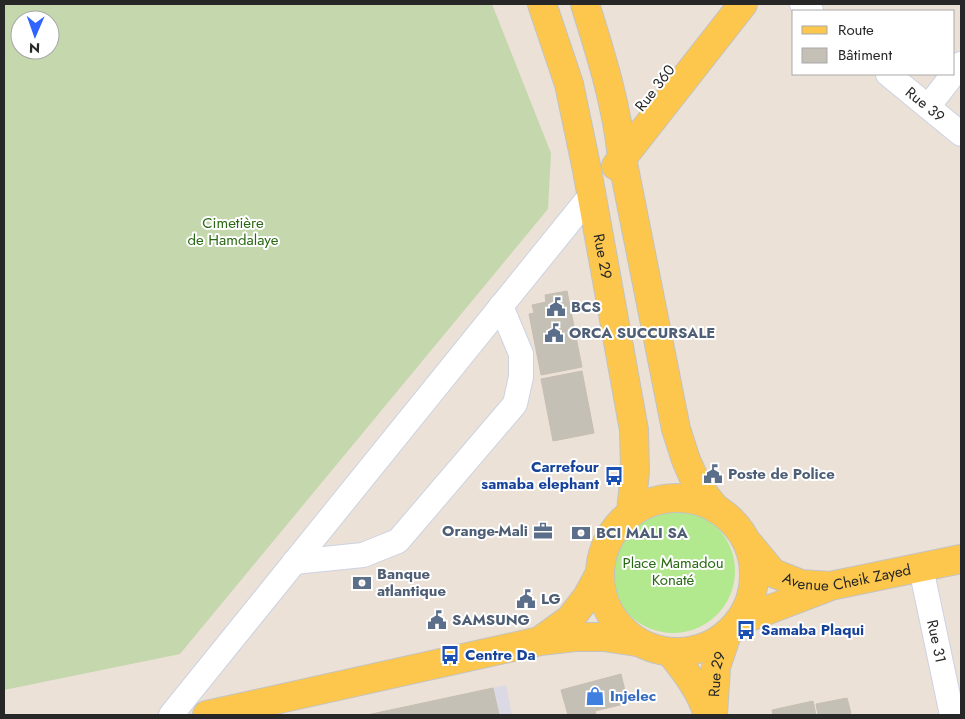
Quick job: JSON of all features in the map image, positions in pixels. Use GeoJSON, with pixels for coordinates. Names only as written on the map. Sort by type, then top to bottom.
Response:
{"type":"FeatureCollection","features":[{"type":"Feature","properties":{"kind":"main road","name":"Rue 29"},"geometry":{"type":"LineString","coordinates":[[542,4],[569,84],[634,430],[635,471],[630,513]]}},
{"type":"Feature","properties":{"kind":"main road"},"geometry":{"type":"LineString","coordinates":[[585,4],[609,79],[676,429],[686,460],[697,485],[716,509]]}},
{"type":"Feature","properties":{"kind":"main road","name":"Rue 360"},"geometry":{"type":"LineString","coordinates":[[590,188],[721,4]]}},
{"type":"Feature","properties":{"kind":"main road"},"geometry":{"type":"LineString","coordinates":[[621,146],[743,4]]}},
{"type":"Feature","properties":{"kind":"main road"},"geometry":{"type":"LineString","coordinates":[[540,641],[570,619],[587,597],[598,575],[607,540],[630,513],[650,502],[673,498],[696,500],[716,509],[734,523],[746,541],[753,561],[754,582],[749,602],[733,628]]}},
{"type":"Feature","properties":{"kind":"main road","name":"Avenue Cheik Zayed"},"geometry":{"type":"LineString","coordinates":[[746,541],[773,573],[801,584],[830,586],[961,559]]}},
{"type":"Feature","properties":{"kind":"main road"},"geometry":{"type":"LineString","coordinates":[[598,575],[603,601],[616,624],[637,642]]}},
{"type":"Feature","properties":{"kind":"main road"},"geometry":{"type":"LineString","coordinates":[[207,715],[540,641],[575,637],[604,637],[637,642],[653,649],[670,652],[700,649],[733,628],[830,586]]}},
{"type":"Feature","properties":{"kind":"main road","name":"Rue 29"},"geometry":{"type":"LineString","coordinates":[[713,715],[716,667],[733,628]]}},
{"type":"Feature","properties":{"kind":"main road","name":"Rue 29"},"geometry":{"type":"LineString","coordinates":[[670,652],[703,699],[708,715]]}},
{"type":"Feature","properties":{"kind":"street","name":"Rue 39"},"geometry":{"type":"LineString","coordinates":[[889,75],[961,134]]}},
{"type":"Feature","properties":{"kind":"street"},"geometry":{"type":"LineString","coordinates":[[928,107],[953,75]]}},
{"type":"Feature","properties":{"kind":"street"},"geometry":{"type":"LineString","coordinates":[[171,715],[501,306],[590,188]]}},
{"type":"Feature","properties":{"kind":"street"},"geometry":{"type":"LineString","coordinates":[[294,562],[363,555],[398,541],[515,404],[521,377],[521,354],[501,306]]}},
{"type":"Feature","properties":{"kind":"street","name":"Rue 31"},"geometry":{"type":"LineString","coordinates":[[921,568],[952,715]]}},
{"type":"Feature","properties":{"kind":"shaded area"},"geometry":{"type":"Polygon","coordinates":[[[506,685],[512,715],[367,715],[506,685]]]}},
{"type":"Feature","properties":{"kind":"green space","name":"Cimetière de Hamdalaye"},"geometry":{"type":"Polygon","coordinates":[[[4,4],[492,4],[551,153],[548,209],[180,654],[4,690],[4,4]]]}},
{"type":"Feature","properties":{"kind":"green space","name":"Place Mamadou Konaté"},"geometry":{"type":"Polygon","coordinates":[[[673,509],[697,514],[717,527],[730,547],[735,571],[730,595],[717,615],[697,628],[673,633],[649,628],[629,615],[616,595],[611,571],[616,547],[629,527],[649,514],[673,509]]]}},
{"type":"Feature","properties":{"kind":"building"},"geometry":{"type":"Polygon","coordinates":[[[567,291],[582,367],[541,375],[529,314],[534,313],[532,305],[546,302],[545,295],[567,291]]]}},
{"type":"Feature","properties":{"kind":"building"},"geometry":{"type":"Polygon","coordinates":[[[582,371],[594,433],[553,441],[541,379],[582,371]]]}},
{"type":"Feature","properties":{"kind":"building","name":"Injelec"},"geometry":{"type":"Polygon","coordinates":[[[621,674],[628,703],[595,711],[596,715],[568,715],[561,690],[621,674]]]}},
{"type":"Feature","properties":{"kind":"building"},"geometry":{"type":"Polygon","coordinates":[[[493,688],[499,715],[367,715],[493,688]]]}},
{"type":"Feature","properties":{"kind":"building"},"geometry":{"type":"Polygon","coordinates":[[[847,698],[851,713],[818,715],[816,704],[847,698]]]}},
{"type":"Feature","properties":{"kind":"building"},"geometry":{"type":"Polygon","coordinates":[[[813,701],[816,715],[773,715],[772,710],[813,701]]]}},
{"type":"Feature","properties":{"kind":"place","name":"BCS"},"geometry":{"type":"Point","coordinates":[556,307]}},
{"type":"Feature","properties":{"kind":"place","name":"ORCA SUCCURSALE"},"geometry":{"type":"Point","coordinates":[554,333]}},
{"type":"Feature","properties":{"kind":"place","name":"Poste de Police"},"geometry":{"type":"Point","coordinates":[713,474]}},
{"type":"Feature","properties":{"kind":"place","name":"Carrefour samaba elephant"},"geometry":{"type":"Point","coordinates":[614,476]}},
{"type":"Feature","properties":{"kind":"place","name":"Orange-Mali"},"geometry":{"type":"Point","coordinates":[543,531]}},
{"type":"Feature","properties":{"kind":"place","name":"BCI MALI SA"},"geometry":{"type":"Point","coordinates":[581,533]}},
{"type":"Feature","properties":{"kind":"place","name":"Banque atlantique"},"geometry":{"type":"Point","coordinates":[362,583]}},
{"type":"Feature","properties":{"kind":"place","name":"LG"},"geometry":{"type":"Point","coordinates":[526,599]}},
{"type":"Feature","properties":{"kind":"place","name":"SAMSUNG"},"geometry":{"type":"Point","coordinates":[437,620]}},
{"type":"Feature","properties":{"kind":"place","name":"Samaba Plaqui"},"geometry":{"type":"Point","coordinates":[746,630]}},
{"type":"Feature","properties":{"kind":"place","name":"Centre Da"},"geometry":{"type":"Point","coordinates":[450,655]}},
{"type":"Feature","properties":{"kind":"place","name":"Injelec"},"geometry":{"type":"Point","coordinates":[595,696]}}]}
